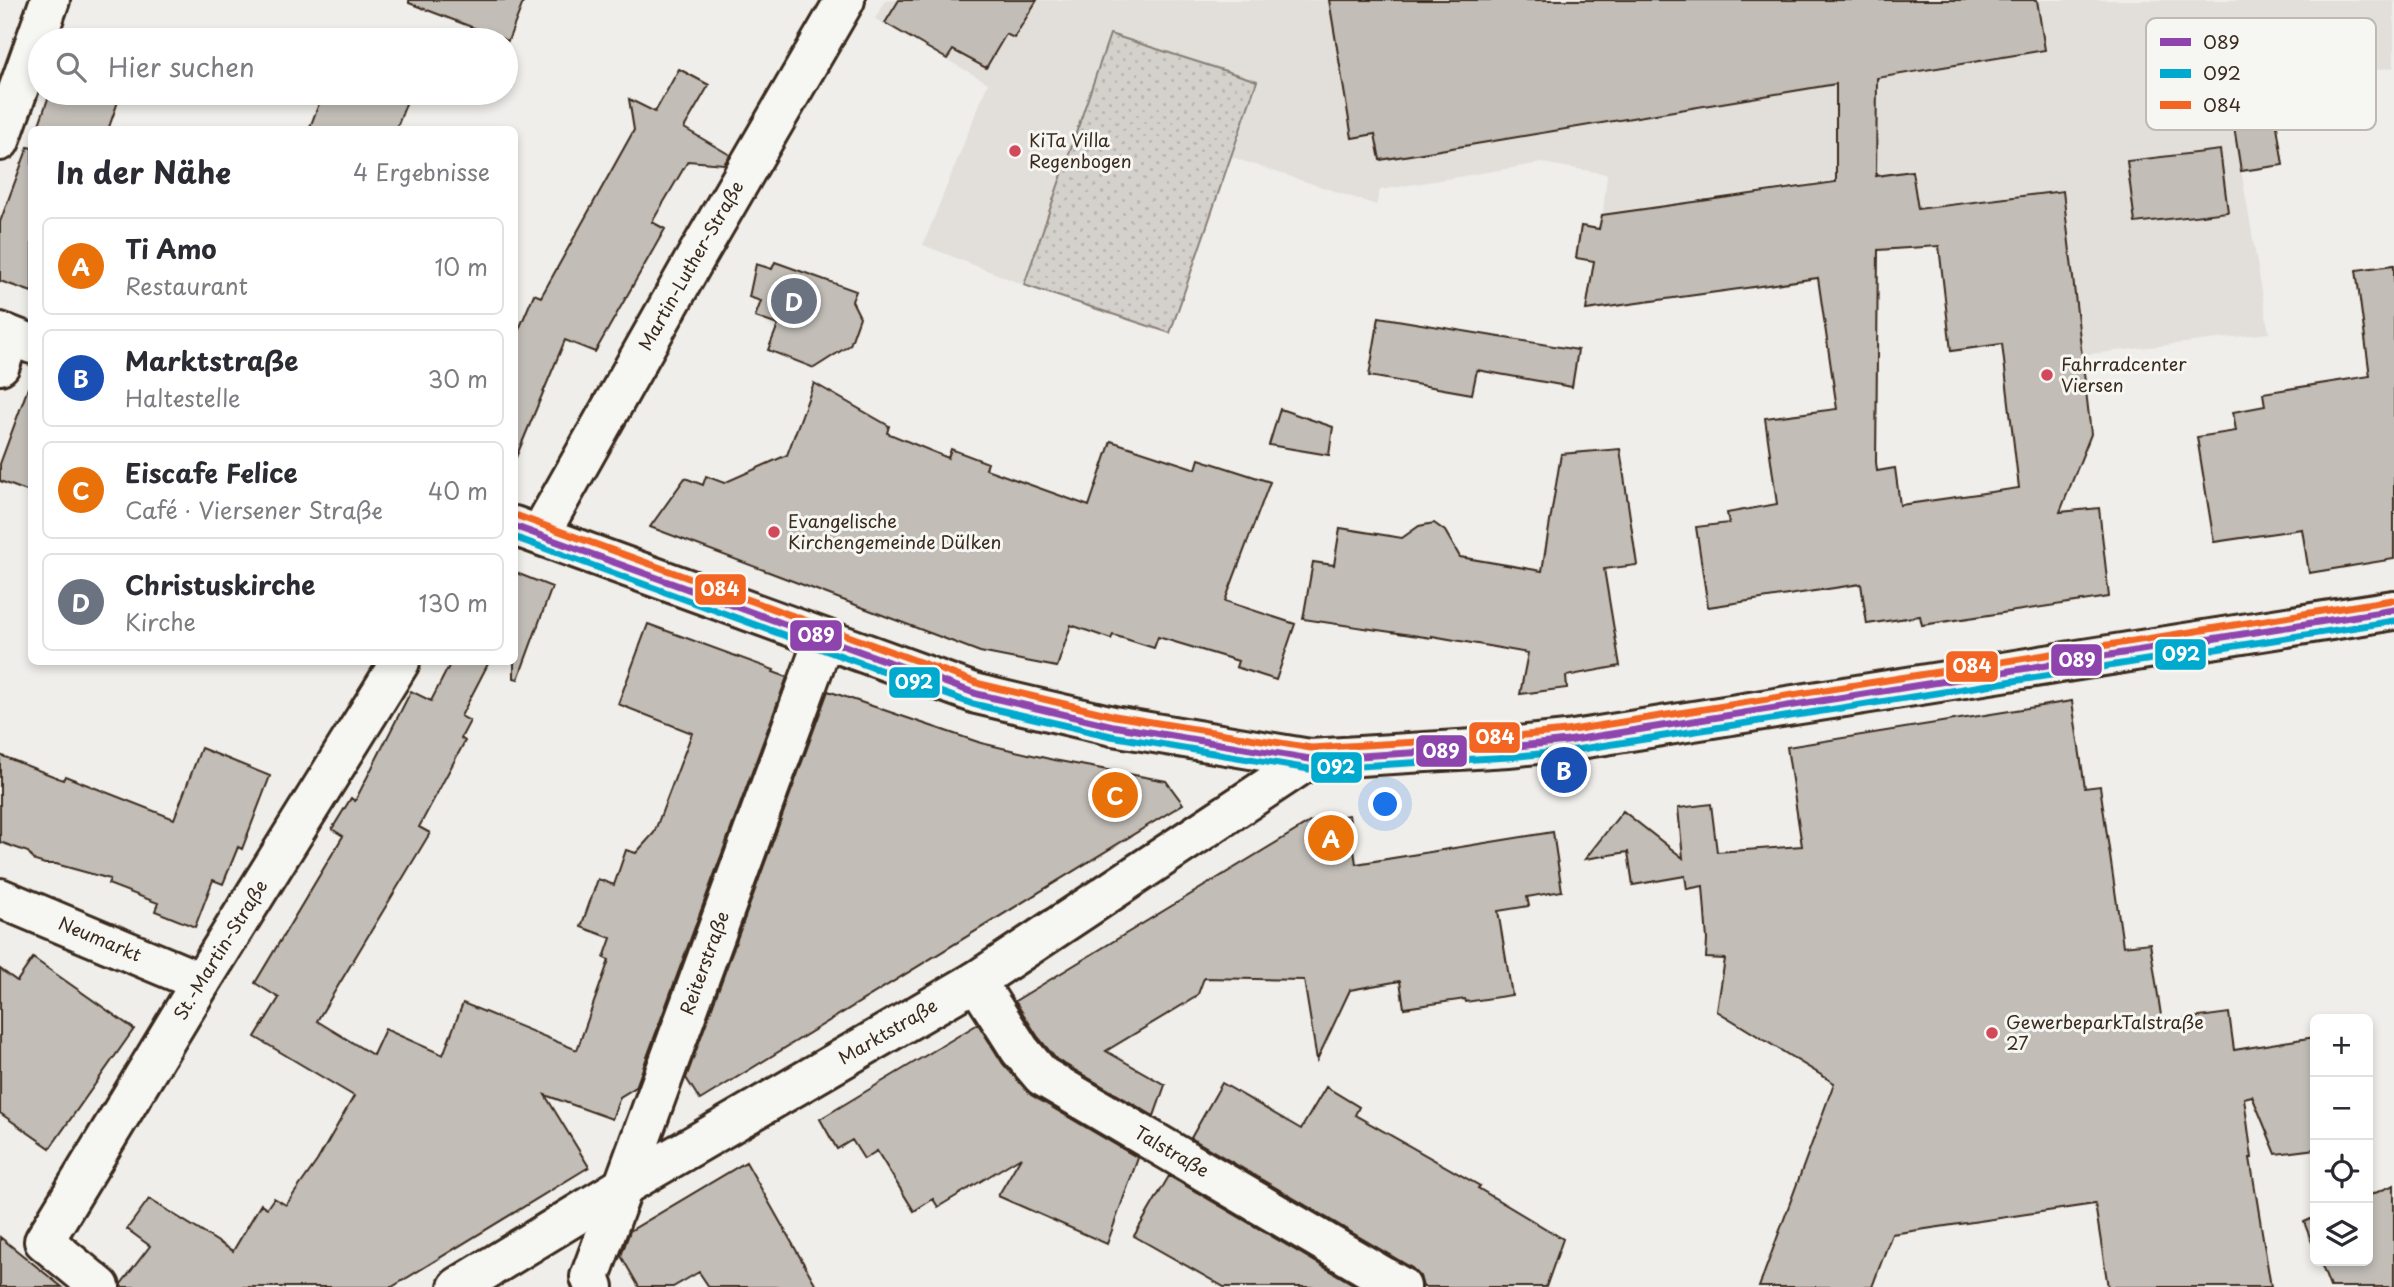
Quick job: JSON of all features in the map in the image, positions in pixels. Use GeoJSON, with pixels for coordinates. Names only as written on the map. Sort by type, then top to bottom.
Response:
{"type":"FeatureCollection","features":[{"type":"Feature","properties":{"kind":"street"},"geometry":{"type":"LineString","coordinates":[[40,28],[50,0]]}},
{"type":"Feature","properties":{"kind":"street","name":"Martin-Luther-Straße"},"geometry":{"type":"LineString","coordinates":[[527,530],[696,257],[845,0]]}},
{"type":"Feature","properties":{"kind":"street"},"geometry":{"type":"LineString","coordinates":[[0,141],[28,62]]}},
{"type":"Feature","properties":{"kind":"street"},"geometry":{"type":"LineString","coordinates":[[527,530],[977,694],[1113,726],[1310,759],[1483,749],[1567,741],[2394,610]]}},
{"type":"Feature","properties":{"kind":"street","name":"Reiterstraße"},"geometry":{"type":"LineString","coordinates":[[594,1287],[590,1277],[824,639]]}},
{"type":"Feature","properties":{"kind":"street","name":"St.-Martin-Straße"},"geometry":{"type":"LineString","coordinates":[[100,1287],[44,1241],[398,665]]}},
{"type":"Feature","properties":{"kind":"street","name":"Marktstraße"},"geometry":{"type":"LineString","coordinates":[[458,1287],[622,1187],[976,981],[1310,759]]}},
{"type":"Feature","properties":{"kind":"street","name":"Neumarkt"},"geometry":{"type":"LineString","coordinates":[[0,898],[201,982]]}},
{"type":"Feature","properties":{"kind":"street","name":"Talstraße"},"geometry":{"type":"LineString","coordinates":[[976,981],[1020,1051],[1042,1076],[1401,1287]]}},
{"type":"Feature","properties":{"kind":"shaded area"},"geometry":{"type":"Polygon","coordinates":[[[885,0],[2394,0],[2394,67],[2376,70],[2376,18],[2146,18],[2146,130],[2234,130],[2269,333],[2082,355],[2062,191],[1918,208],[1914,169],[1603,213],[1607,174],[1542,163],[1380,190],[1376,205],[1231,157],[1256,81],[1110,35],[1024,285],[923,245],[988,83],[875,19],[885,0]]]}},
{"type":"Feature","properties":{"kind":"shaded area"},"geometry":{"type":"Polygon","coordinates":[[[1110,34],[1257,81],[1170,333],[1024,285],[1110,34]]]}},
{"type":"Feature","properties":{"kind":"building"},"geometry":{"type":"Polygon","coordinates":[[[409,0],[524,0],[513,28],[474,28],[409,3],[409,0]]]}},
{"type":"Feature","properties":{"kind":"building"},"geometry":{"type":"Polygon","coordinates":[[[899,0],[1037,0],[1014,38],[1006,34],[986,68],[953,50],[947,59],[885,23],[899,0]]]}},
{"type":"Feature","properties":{"kind":"building"},"geometry":{"type":"Polygon","coordinates":[[[1329,0],[2037,0],[2045,50],[1877,78],[1876,176],[1912,171],[1918,209],[2063,191],[2091,434],[2060,512],[2099,508],[2109,597],[1922,625],[1920,616],[1867,624],[1861,584],[1708,607],[1696,527],[1729,523],[1727,513],[1777,504],[1765,418],[1837,409],[1818,278],[1586,310],[1594,261],[1576,258],[1581,226],[1599,229],[1602,215],[1836,182],[1836,84],[1380,160],[1375,134],[1352,138],[1329,0]],[[1939,246],[1878,250],[1876,462],[1877,471],[1895,468],[1900,505],[2019,488],[2002,344],[1951,351],[1939,246]]]}},
{"type":"Feature","properties":{"kind":"building"},"geometry":{"type":"Polygon","coordinates":[[[679,69],[709,85],[684,128],[730,155],[724,164],[688,161],[652,222],[665,229],[595,352],[565,340],[518,452],[518,332],[534,294],[541,297],[634,130],[629,99],[655,112],[679,69]]]}},
{"type":"Feature","properties":{"kind":"building"},"geometry":{"type":"Polygon","coordinates":[[[46,105],[117,105],[109,126],[38,126],[46,105]]]}},
{"type":"Feature","properties":{"kind":"building"},"geometry":{"type":"Polygon","coordinates":[[[318,105],[405,105],[398,126],[311,126],[318,105]]]}},
{"type":"Feature","properties":{"kind":"building"},"geometry":{"type":"Polygon","coordinates":[[[2235,130],[2278,130],[2283,165],[2241,171],[2235,130]]]}},
{"type":"Feature","properties":{"kind":"building"},"geometry":{"type":"Polygon","coordinates":[[[28,147],[28,291],[0,281],[0,222],[28,147]]]}},
{"type":"Feature","properties":{"kind":"building"},"geometry":{"type":"Polygon","coordinates":[[[2220,150],[2228,212],[2135,223],[2127,161],[2220,150]]]}},
{"type":"Feature","properties":{"kind":"building"},"geometry":{"type":"Polygon","coordinates":[[[775,262],[856,291],[852,301],[860,317],[850,345],[814,368],[768,350],[778,325],[755,317],[761,301],[749,297],[756,264],[772,269],[775,262]]]}},
{"type":"Feature","properties":{"kind":"building"},"geometry":{"type":"Polygon","coordinates":[[[2394,265],[2394,559],[2309,573],[2302,529],[2214,542],[2197,437],[2236,431],[2233,412],[2265,406],[2263,393],[2370,376],[2356,270],[2394,265]]]}},
{"type":"Feature","properties":{"kind":"building"},"geometry":{"type":"Polygon","coordinates":[[[1379,317],[1578,350],[1572,387],[1477,370],[1472,394],[1369,376],[1379,317]]]}},
{"type":"Feature","properties":{"kind":"building"},"geometry":{"type":"Polygon","coordinates":[[[814,383],[889,426],[887,433],[948,458],[951,449],[988,463],[986,469],[1089,506],[1111,441],[1196,469],[1199,459],[1270,482],[1225,601],[1295,624],[1276,680],[1236,667],[1238,661],[1158,637],[1154,648],[1113,635],[1111,639],[1071,625],[1057,667],[980,652],[650,527],[685,478],[703,485],[706,476],[724,483],[787,455],[814,383]]]}},
{"type":"Feature","properties":{"kind":"building"},"geometry":{"type":"Polygon","coordinates":[[[28,388],[28,492],[0,481],[0,464],[28,388]]]}},
{"type":"Feature","properties":{"kind":"building"},"geometry":{"type":"Polygon","coordinates":[[[1280,409],[1333,427],[1329,455],[1269,445],[1280,409]]]}},
{"type":"Feature","properties":{"kind":"building"},"geometry":{"type":"Polygon","coordinates":[[[1620,449],[1637,565],[1604,569],[1620,666],[1566,676],[1567,688],[1520,694],[1528,653],[1432,636],[1303,619],[1313,562],[1334,565],[1340,528],[1402,538],[1419,526],[1434,523],[1445,531],[1460,557],[1542,571],[1561,454],[1620,449]]]}},
{"type":"Feature","properties":{"kind":"building"},"geometry":{"type":"Polygon","coordinates":[[[518,574],[552,587],[518,679],[514,678],[514,665],[518,665],[518,574]]]}},
{"type":"Feature","properties":{"kind":"building"},"geometry":{"type":"Polygon","coordinates":[[[648,624],[787,677],[636,1087],[620,1097],[612,1119],[545,1095],[589,1167],[392,1287],[121,1287],[150,1246],[127,1229],[149,1199],[233,1251],[261,1204],[267,1208],[274,1198],[286,1205],[317,1161],[354,1096],[255,1037],[279,998],[255,983],[343,836],[332,829],[351,798],[355,801],[411,691],[431,701],[449,665],[487,665],[461,716],[470,721],[461,738],[465,741],[419,827],[430,833],[317,1021],[373,1055],[385,1029],[443,1055],[463,1003],[577,1050],[609,960],[604,958],[611,938],[581,927],[598,879],[614,885],[626,850],[636,853],[654,833],[692,733],[618,704],[648,624]]]}},
{"type":"Feature","properties":{"kind":"building"},"geometry":{"type":"Polygon","coordinates":[[[828,691],[981,743],[1166,781],[1183,804],[700,1100],[686,1078],[828,691]]]}},
{"type":"Feature","properties":{"kind":"building","name":"GewerbeparkTalstraße 27"},"geometry":{"type":"Polygon","coordinates":[[[2072,701],[2085,788],[2100,786],[2123,946],[2150,943],[2162,1022],[2229,1013],[2234,1050],[2310,1038],[2310,1150],[2276,1154],[2252,1096],[2244,1098],[2250,1158],[2271,1287],[2108,1287],[2095,1204],[1892,1234],[1872,1287],[1759,1287],[1834,1083],[1717,1011],[1725,959],[1706,958],[1703,886],[1687,889],[1685,876],[1633,885],[1628,852],[1585,859],[1623,811],[1683,858],[1678,808],[1711,804],[1717,852],[1802,846],[1787,747],[2072,701]]]}},
{"type":"Feature","properties":{"kind":"building"},"geometry":{"type":"Polygon","coordinates":[[[201,748],[270,776],[242,849],[238,847],[223,884],[213,880],[195,927],[155,911],[158,903],[108,884],[110,879],[35,861],[28,852],[0,842],[0,755],[63,780],[65,776],[174,819],[201,748]]]}},
{"type":"Feature","properties":{"kind":"building"},"geometry":{"type":"Polygon","coordinates":[[[1349,815],[1356,864],[1553,832],[1562,891],[1527,897],[1529,906],[1498,911],[1512,995],[1404,1008],[1400,981],[1350,990],[1317,1060],[1304,980],[1204,978],[1194,998],[1106,1051],[1165,1085],[1154,1116],[1056,1059],[1015,1001],[1310,822],[1349,815]]]}},
{"type":"Feature","properties":{"kind":"building"},"geometry":{"type":"Polygon","coordinates":[[[33,958],[134,1029],[50,1148],[0,1113],[0,969],[17,981],[33,958]]]}},
{"type":"Feature","properties":{"kind":"building"},"geometry":{"type":"Polygon","coordinates":[[[978,1024],[1003,1064],[1031,1095],[1138,1158],[1107,1244],[998,1196],[1021,1157],[938,1207],[933,1199],[914,1211],[877,1151],[864,1159],[852,1140],[837,1149],[820,1119],[978,1024]]]}},
{"type":"Feature","properties":{"kind":"building"},"geometry":{"type":"Polygon","coordinates":[[[1222,1083],[1301,1129],[1326,1087],[1359,1107],[1355,1115],[1480,1186],[1478,1188],[1563,1239],[1546,1287],[1423,1287],[1420,1276],[1412,1268],[1191,1138],[1222,1083]]]}},
{"type":"Feature","properties":{"kind":"building"},"geometry":{"type":"Polygon","coordinates":[[[746,1162],[817,1287],[709,1287],[699,1272],[673,1287],[639,1287],[621,1256],[630,1231],[746,1162]]]}},
{"type":"Feature","properties":{"kind":"building"},"geometry":{"type":"Polygon","coordinates":[[[1169,1176],[1358,1287],[1224,1287],[1134,1236],[1169,1176]]]}},
{"type":"Feature","properties":{"kind":"building"},"geometry":{"type":"Polygon","coordinates":[[[2394,1185],[2394,1287],[2330,1287],[2322,1266],[2373,1266],[2373,1194],[2394,1185]]]}},
{"type":"Feature","properties":{"kind":"building"},"geometry":{"type":"Polygon","coordinates":[[[2310,1219],[2310,1237],[2304,1222],[2310,1219]]]}},
{"type":"Feature","properties":{"kind":"building"},"geometry":{"type":"Polygon","coordinates":[[[0,1237],[62,1287],[0,1287],[0,1237]]]}},
{"type":"Feature","properties":{"kind":"transit line","name":"084"},"geometry":{"type":"LineString","coordinates":[[518,516],[980,684],[1115,716],[1311,748],[1566,731],[2392,600]]}},
{"type":"Feature","properties":{"kind":"transit line","name":"089"},"geometry":{"type":"LineString","coordinates":[[518,527],[977,694],[1113,726],[1310,759],[1567,741],[2394,610]]}},
{"type":"Feature","properties":{"kind":"transit line","name":"092"},"geometry":{"type":"LineString","coordinates":[[518,538],[973,704],[1111,736],[1309,769],[1569,751],[2394,621]]}},
{"type":"Feature","properties":{"kind":"place","name":"KiTa Villa Regenbogen"},"geometry":{"type":"Point","coordinates":[1015,151]}},
{"type":"Feature","properties":{"kind":"place","name":"Christuskirche"},"geometry":{"type":"Point","coordinates":[794,301]}},
{"type":"Feature","properties":{"kind":"place","name":"Fahrradcenter Viersen"},"geometry":{"type":"Point","coordinates":[2047,375]}},
{"type":"Feature","properties":{"kind":"place","name":"Evangelische Kirchengemeinde Dülken"},"geometry":{"type":"Point","coordinates":[774,532]}},
{"type":"Feature","properties":{"kind":"place","name":"Marktstraße"},"geometry":{"type":"Point","coordinates":[1564,770]}},
{"type":"Feature","properties":{"kind":"place","name":"Eiscafe Felice"},"geometry":{"type":"Point","coordinates":[1115,795]}},
{"type":"Feature","properties":{"kind":"place","name":"Ti Amo"},"geometry":{"type":"Point","coordinates":[1331,838]}},
{"type":"Feature","properties":{"kind":"place","name":"GewerbeparkTalstraße 27"},"geometry":{"type":"Point","coordinates":[1992,1033]}}]}
